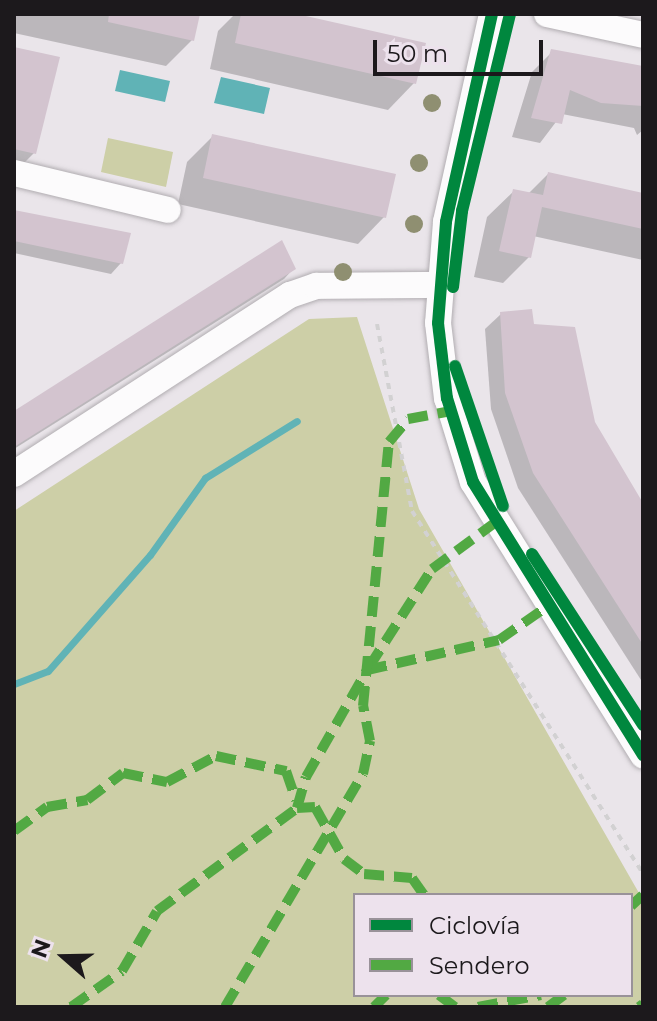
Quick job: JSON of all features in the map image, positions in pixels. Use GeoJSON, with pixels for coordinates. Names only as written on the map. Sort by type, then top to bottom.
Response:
{"type":"FeatureCollection","features":[{"type":"Feature","properties":{"kind":"street"},"geometry":{"type":"LineString","coordinates":[[492,14],[439,285],[447,398],[473,482],[643,755]]}},
{"type":"Feature","properties":{"kind":"street"},"geometry":{"type":"LineString","coordinates":[[547,14],[643,35]]}},
{"type":"Feature","properties":{"kind":"street"},"geometry":{"type":"LineString","coordinates":[[14,173],[168,210]]}},
{"type":"Feature","properties":{"kind":"street"},"geometry":{"type":"LineString","coordinates":[[14,474],[290,295],[316,286],[439,285]]}},
{"type":"Feature","properties":{"kind":"path"},"geometry":{"type":"LineString","coordinates":[[377,324],[412,511],[643,874]]}},
{"type":"Feature","properties":{"kind":"green space"},"geometry":{"type":"Polygon","coordinates":[[[108,138],[173,152],[166,187],[101,172],[108,138]]]}},
{"type":"Feature","properties":{"kind":"green space"},"geometry":{"type":"Polygon","coordinates":[[[357,317],[419,509],[643,900],[643,1007],[14,1007],[14,511],[309,319],[357,317]]]}},
{"type":"Feature","properties":{"kind":"water"},"geometry":{"type":"Polygon","coordinates":[[[120,70],[170,81],[165,102],[115,91],[120,70]]]}},
{"type":"Feature","properties":{"kind":"water"},"geometry":{"type":"Polygon","coordinates":[[[221,77],[270,88],[264,114],[214,103],[221,77]]]}},
{"type":"Feature","properties":{"kind":"building"},"geometry":{"type":"Polygon","coordinates":[[[109,14],[200,14],[194,41],[108,22],[109,14]]]}},
{"type":"Feature","properties":{"kind":"building"},"geometry":{"type":"Polygon","coordinates":[[[241,14],[297,14],[426,43],[416,84],[235,43],[241,14]]]}},
{"type":"Feature","properties":{"kind":"building"},"geometry":{"type":"Polygon","coordinates":[[[14,47],[60,57],[36,154],[14,149],[14,47]]]}},
{"type":"Feature","properties":{"kind":"building"},"geometry":{"type":"Polygon","coordinates":[[[551,49],[643,66],[643,106],[601,103],[570,90],[562,124],[531,118],[551,49]]]}},
{"type":"Feature","properties":{"kind":"building"},"geometry":{"type":"Polygon","coordinates":[[[212,134],[396,174],[386,218],[203,178],[212,134]]]}},
{"type":"Feature","properties":{"kind":"building"},"geometry":{"type":"Polygon","coordinates":[[[548,172],[643,193],[643,229],[542,207],[531,258],[499,251],[513,189],[543,195],[548,172]]]}},
{"type":"Feature","properties":{"kind":"building"},"geometry":{"type":"Polygon","coordinates":[[[14,210],[131,233],[123,264],[14,241],[14,210]]]}},
{"type":"Feature","properties":{"kind":"building"},"geometry":{"type":"Polygon","coordinates":[[[282,240],[296,269],[14,447],[14,411],[282,240]]]}},
{"type":"Feature","properties":{"kind":"building"},"geometry":{"type":"Polygon","coordinates":[[[532,309],[534,324],[575,327],[595,422],[643,503],[643,645],[533,473],[505,393],[500,312],[532,309]]]}},
{"type":"Feature","properties":{"kind":"waterway"},"geometry":{"type":"LineString","coordinates":[[14,684],[48,671],[150,555],[205,478],[297,421]]}},
{"type":"Feature","properties":{"kind":"marked path"},"geometry":{"type":"LineString","coordinates":[[225,1007],[363,774],[370,741],[363,706],[389,442],[408,419],[451,411]]}},
{"type":"Feature","properties":{"kind":"marked path"},"geometry":{"type":"LineString","coordinates":[[369,667],[432,569],[497,521]]}},
{"type":"Feature","properties":{"kind":"marked path"},"geometry":{"type":"LineString","coordinates":[[297,808],[306,777],[367,670],[499,640],[548,606]]}},
{"type":"Feature","properties":{"kind":"marked path"},"geometry":{"type":"LineString","coordinates":[[14,831],[47,807],[87,800],[123,773],[167,782],[216,756],[286,771],[296,800]]}},
{"type":"Feature","properties":{"kind":"marked path"},"geometry":{"type":"LineString","coordinates":[[71,1007],[122,971],[157,911],[297,808],[315,807],[344,859],[364,874],[412,878],[423,893]]}},
{"type":"Feature","properties":{"kind":"marked path"},"geometry":{"type":"LineString","coordinates":[[633,904],[643,895]]}},
{"type":"Feature","properties":{"kind":"marked path"},"geometry":{"type":"LineString","coordinates":[[374,1007],[384,997]]}},
{"type":"Feature","properties":{"kind":"marked path"},"geometry":{"type":"LineString","coordinates":[[442,997],[455,1007]]}},
{"type":"Feature","properties":{"kind":"marked path"},"geometry":{"type":"LineString","coordinates":[[478,1007],[530,997]]}},
{"type":"Feature","properties":{"kind":"marked path"},"geometry":{"type":"LineString","coordinates":[[548,1007],[561,997]]}},
{"type":"Feature","properties":{"kind":"marked path"},"geometry":{"type":"LineString","coordinates":[[639,1007],[643,1004]]}},
{"type":"Feature","properties":{"kind":"cycle path"},"geometry":{"type":"LineString","coordinates":[[492,14],[446,222],[438,323],[447,398],[473,482],[643,755]]}},
{"type":"Feature","properties":{"kind":"cycle path"},"geometry":{"type":"LineString","coordinates":[[453,287],[462,211],[510,14]]}},
{"type":"Feature","properties":{"kind":"cycle path"},"geometry":{"type":"LineString","coordinates":[[455,366],[503,506]]}},
{"type":"Feature","properties":{"kind":"cycle path"},"geometry":{"type":"LineString","coordinates":[[532,554],[643,725]]}}]}
